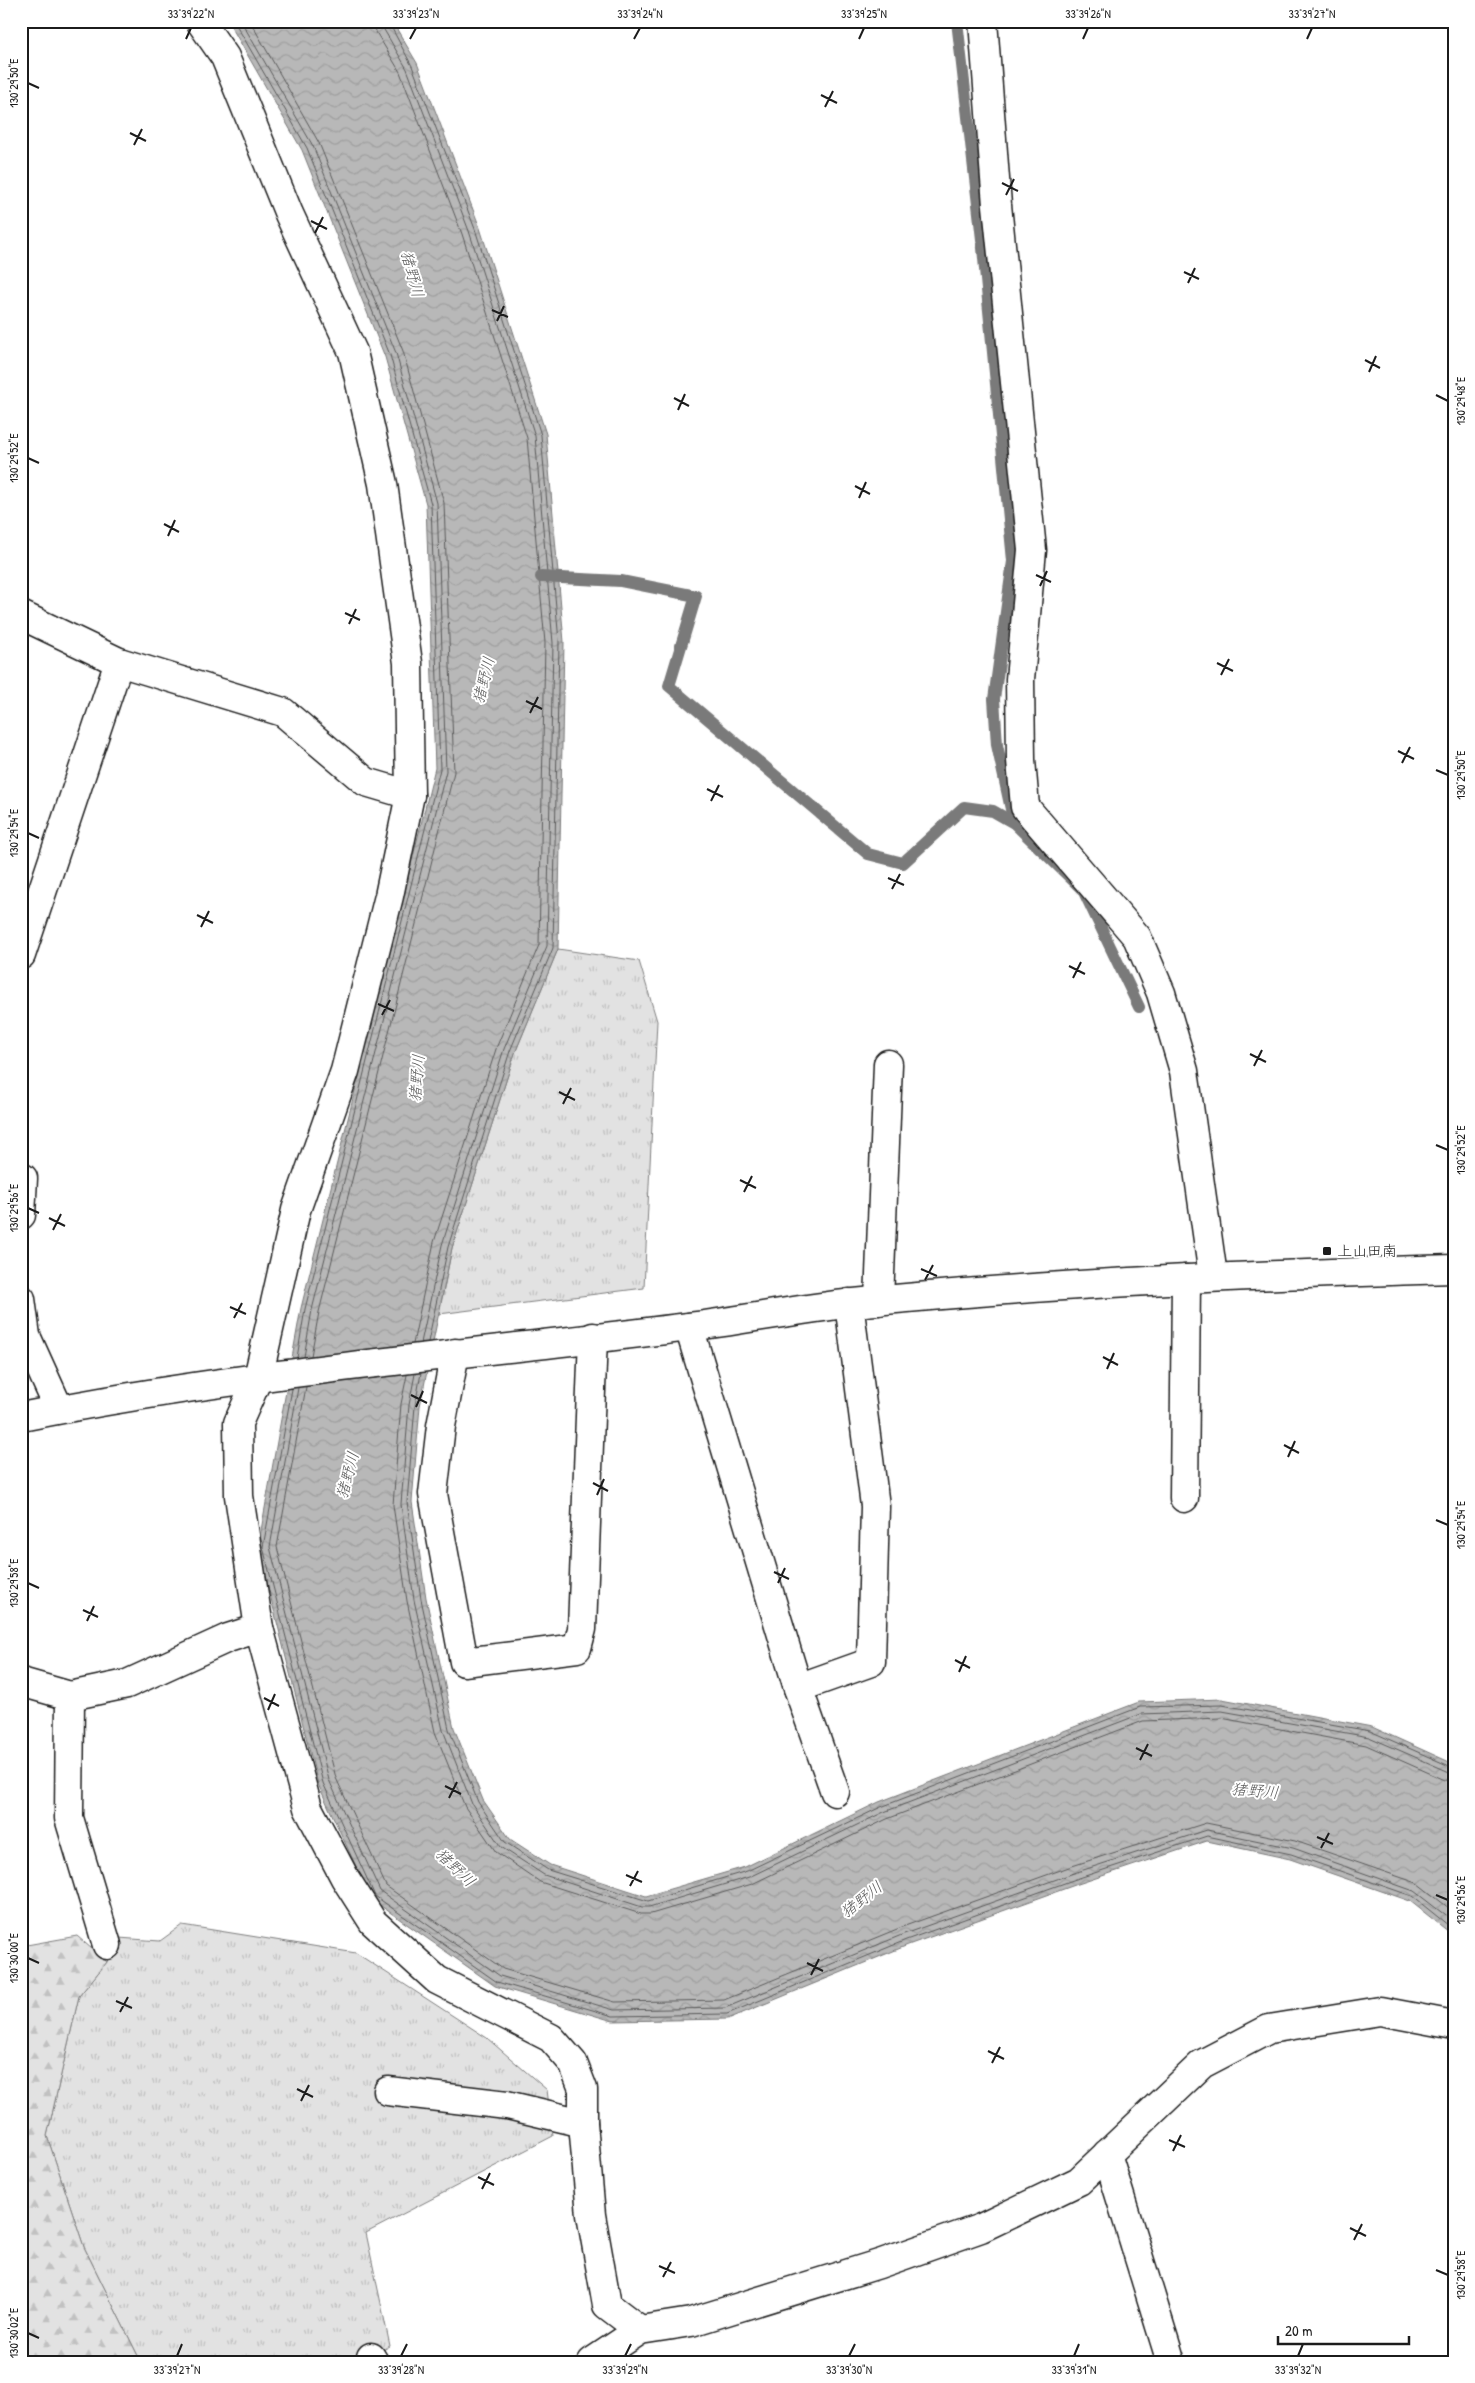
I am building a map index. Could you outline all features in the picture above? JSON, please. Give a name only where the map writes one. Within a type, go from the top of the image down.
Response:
[{"type":"street","points":[[200,21],[225,57],[289,214],[353,352],[383,484],[408,663],[410,795],[389,896],[345,1070],[296,1210],[258,1378],[238,1422],[239,1496],[259,1628],[308,1808],[345,1878],[373,1922],[437,1980],[551,2038],[573,2063],[583,2089],[583,2123],[591,2215],[607,2305],[640,2330]]},
{"type":"street","points":[[982,21],[996,205],[1032,550],[1020,679],[1021,760],[1025,807],[1137,937],[1161,993],[1184,1070],[1199,1278],[1184,1498]]},
{"type":"street","points":[[21,615],[119,662],[284,712],[366,782],[410,795]]},
{"type":"street","points":[[21,955],[119,662]]},
{"type":"street","points":[[879,1301],[888,1064]]},
{"type":"street","points":[[21,1215],[23,1178]]},
{"type":"street","points":[[21,1417],[59,1409],[258,1378],[689,1327],[849,1303],[1199,1278],[1454,1269]]},
{"type":"street","points":[[21,1299],[30,1363],[59,1409]]},
{"type":"street","points":[[798,1688],[871,1662],[875,1506],[849,1303]]},
{"type":"street","points":[[689,1327],[798,1688],[835,1792]]},
{"type":"street","points":[[450,1354],[434,1494],[464,1662],[577,1648],[582,1628],[593,1337]]},
{"type":"street","points":[[21,1682],[70,1696],[127,1684],[228,1638],[259,1628]]},
{"type":"street","points":[[70,1696],[69,1818],[107,1945]]},
{"type":"street","points":[[601,2359],[640,2330],[691,2322],[879,2264],[981,2228],[1079,2181],[1202,2064],[1269,2029],[1380,2011],[1454,2025]]},
{"type":"street","points":[[388,2091],[507,2105],[583,2123]]},
{"type":"street","points":[[1107,2154],[1171,2362]]},
{"type":"green space","points":[[558,949],[639,961],[657,1021],[644,1288],[439,1314],[452,1248],[515,1053]]},
{"type":"green space","points":[[182,1925],[356,1953],[487,2038],[547,2090],[553,2136],[366,2233],[390,2346],[362,2362],[141,2362],[84,2247],[47,2136],[79,1996],[107,1962],[119,1938],[160,1941]]},
{"type":"green space","points":[[77,1936],[107,1962],[79,1996],[47,2136],[84,2247],[141,2362],[21,2362],[21,1946]]},
{"type":"water","name":"猪野川","points":[[228,21],[392,21],[417,63],[480,228],[546,434],[564,642],[558,949],[515,1053],[452,1248],[420,1406],[412,1502],[426,1598],[454,1728],[483,1800],[510,1839],[550,1865],[646,1896],[745,1867],[879,1802],[1139,1702],[1222,1699],[1372,1727],[1454,1764],[1454,1936],[1410,1901],[1290,1859],[1207,1841],[1075,1885],[908,1945],[728,2019],[613,2021],[495,1986],[371,1899],[318,1784],[258,1547],[301,1308],[435,768],[426,504],[385,357],[302,150]]},
{"type":"waterway","points":[[957,21],[983,248],[1013,561],[994,699],[997,745],[1014,823]]},
{"type":"waterway","points":[[541,577],[621,581],[696,596],[669,686],[868,854],[903,863],[964,807],[993,811],[1014,823],[1083,890],[1139,1007]]},
{"type":"place","name":"上山田南","points":[[1327,1251]]}]
